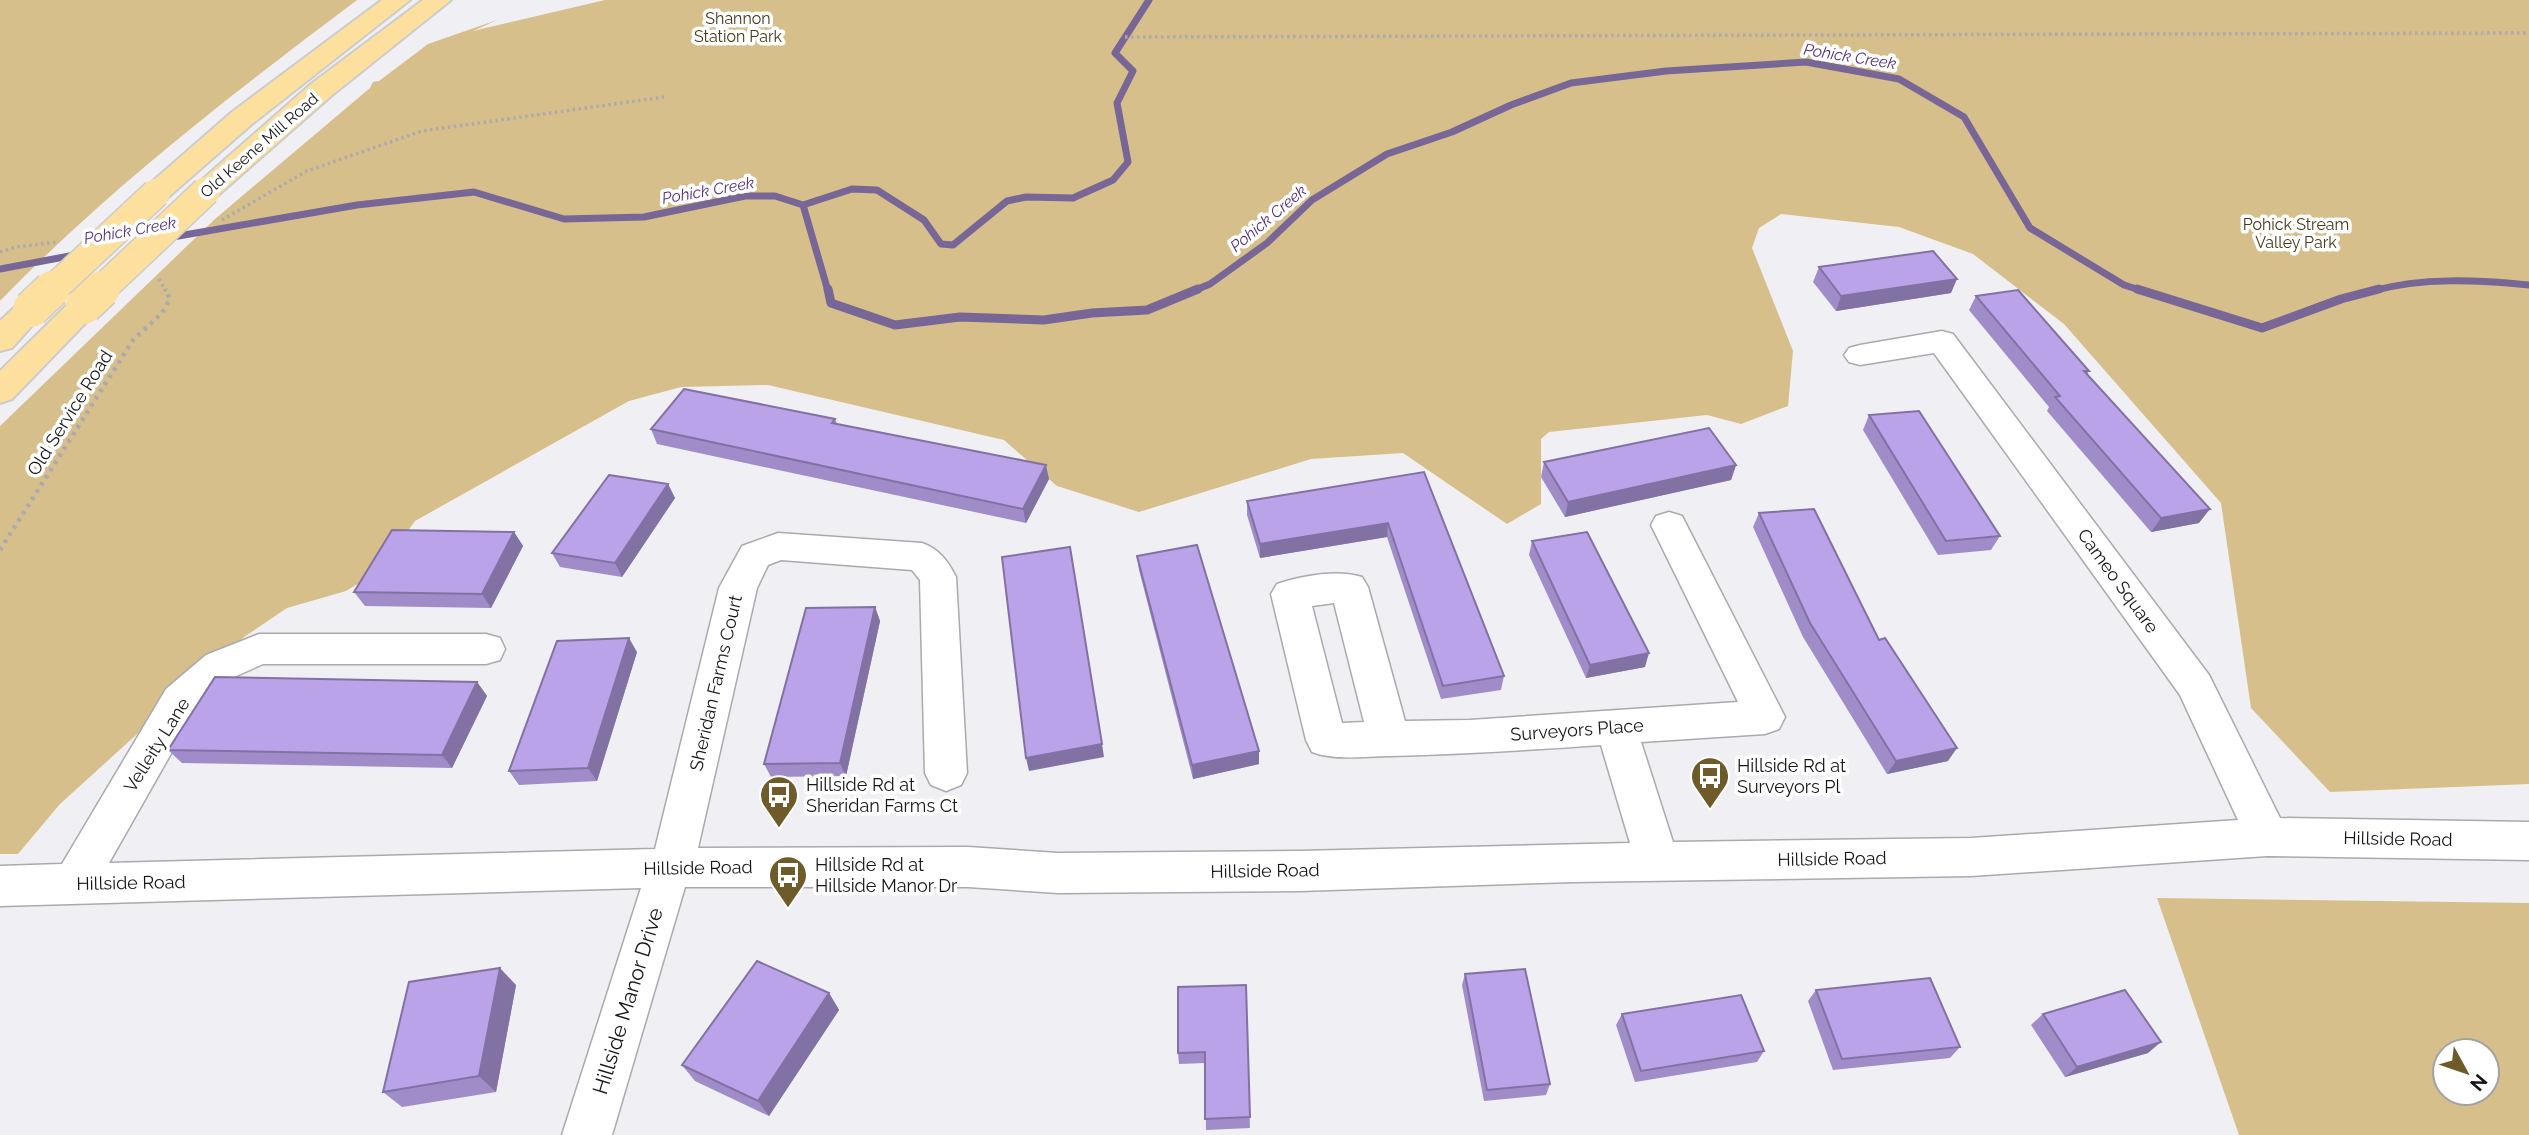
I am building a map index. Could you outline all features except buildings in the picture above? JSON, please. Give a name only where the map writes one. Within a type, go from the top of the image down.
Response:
[{"type":"main road","name":"Old Keene Mill Road","points":[[0,340],[156,194],[252,110],[398,0]]},
{"type":"main road","name":"Old Keene Mill Road","points":[[0,391],[84,306],[206,191],[321,90],[439,0]]},
{"type":"street","name":"Cameo Square","points":[[1860,355],[1942,341],[2195,686],[2267,837]]},
{"type":"street","name":"Surveyors Place","points":[[1389,739],[1349,587],[1290,594],[1326,740],[1389,739],[1616,728],[1765,718],[1669,525]]},
{"type":"street","name":"Sheridan Farms Court","points":[[672,868],[738,588],[755,556],[778,545],[922,557],[938,578],[946,773]]},
{"type":"street","name":"Velleity Lane","points":[[74,884],[180,701],[220,666],[259,649],[485,649]]},
{"type":"street","points":[[1616,728],[1658,862]]},
{"type":"street","name":"Hillside Road","points":[[0,886],[672,868],[968,867],[1058,873],[1300,871],[1971,857],[2267,837],[2529,841]]},
{"type":"street","name":"Hillside Manor Drive","points":[[587,1135],[663,887],[672,868]]},
{"type":"path","points":[[1125,37],[2529,33]]},
{"type":"path","points":[[211,222],[224,220],[307,171],[422,131],[664,97]]},
{"type":"path","points":[[0,252],[16,247],[62,242]]},
{"type":"path","name":"Old Service Road","points":[[0,550],[133,340],[162,313],[170,299]]},
{"type":"green space","points":[[0,0],[357,0],[127,181],[0,301]]},
{"type":"green space","name":"Pohick Stream Valley Park","points":[[605,0],[2529,0],[2529,784],[2330,792],[2251,708],[2221,503],[2064,324],[1973,254],[1899,227],[1781,214],[1759,228],[1752,248],[1793,351],[1788,406],[1741,424],[1707,415],[1549,432],[1541,439],[1541,504],[1507,524],[1403,453],[1311,459],[1139,512],[1057,486],[1004,440],[768,385],[681,387],[629,401],[415,521],[379,571],[346,591],[287,608],[244,637],[60,804],[18,854],[0,854],[0,426],[215,219],[370,88],[373,82],[379,81],[428,44],[497,20],[473,31]]},
{"type":"green space","points":[[2157,898],[2529,903],[2529,1135],[2239,1135]]},
{"type":"waterway","points":[[803,205],[852,189],[877,190],[924,220],[941,244],[953,245],[1007,201],[1026,197],[1073,198],[1113,180],[1128,162],[1117,103],[1133,71],[1115,53],[1149,0]]},
{"type":"waterway","name":"Pohick Creek","points":[[1193,291],[1210,284],[1267,243],[1312,200],[1387,154],[1452,132],[1511,105],[1571,83],[1666,71],[1806,62],[1899,79],[1964,117],[2030,228],[2124,285],[2143,291]]},
{"type":"waterway","name":"Pohick Creek","points":[[167,238],[357,205],[474,192],[564,219],[644,217],[745,196],[775,196],[803,205]]},
{"type":"waterway","name":"Pohick Creek","points":[[803,205],[828,291]]},
{"type":"waterway","name":"Pohick Creek","points":[[0,269],[80,254]]},
{"type":"waterway","name":"Pohick Creek","points":[[2372,291],[2411,283],[2450,281],[2529,285]]},
{"type":"waterway","name":"Pohick Creek","points":[[828,289],[831,303],[895,325],[960,317],[1044,320],[1092,313],[1147,310],[1198,289]]},
{"type":"waterway","name":"Pohick Creek","points":[[2137,289],[2262,328],[2341,299],[2379,289]]},
{"type":"place","name":"Hillside Rd at Surveyors Pl","points":[[1710,810]]},
{"type":"place","name":"Hillside Rd at Sheridan Farms Ct","points":[[779,829]]},
{"type":"place","name":"Hillside Rd at Hillside Manor Dr","points":[[788,909]]},
{"type":"park label","name":"Shannon Station Park","points":[[738,27]]}]
